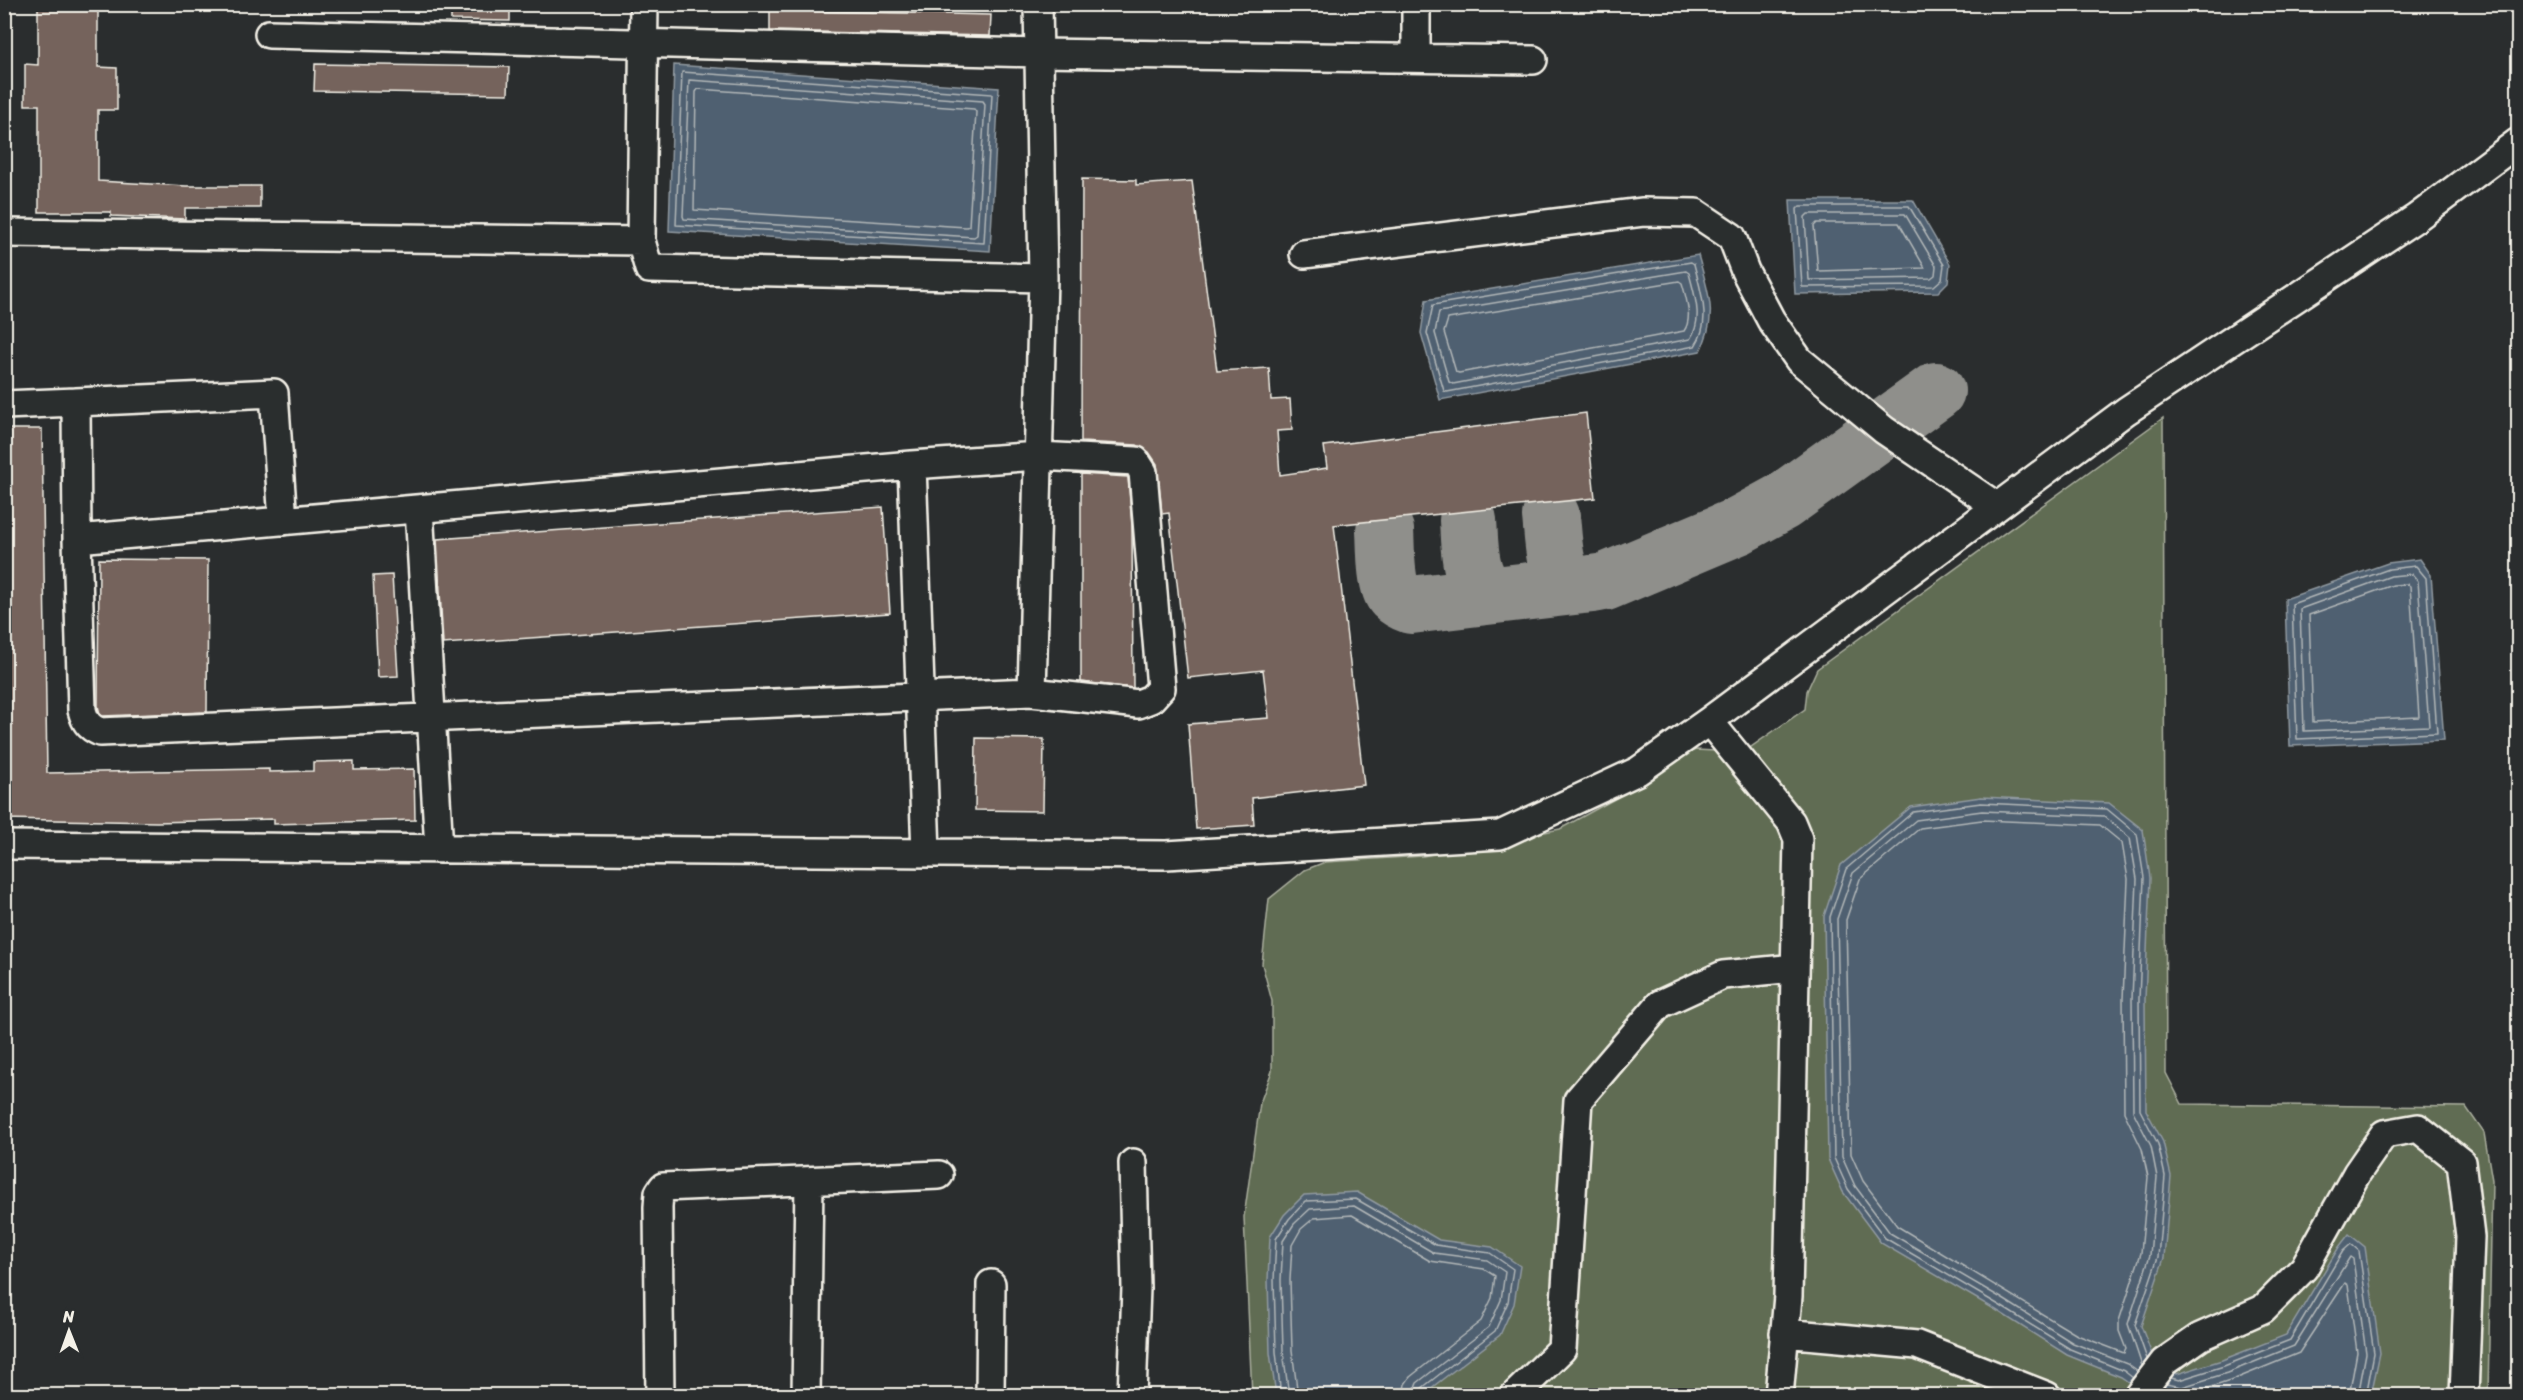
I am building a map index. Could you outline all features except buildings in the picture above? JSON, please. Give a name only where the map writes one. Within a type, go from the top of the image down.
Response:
[{"type":"street","points":[[644,4],[641,241],[649,269],[1043,278]]},
{"type":"street","points":[[1032,692],[1043,278],[1038,4]]},
{"type":"street","points":[[1416,4],[1416,58]]},
{"type":"street","points":[[269,34],[1038,53],[1533,60]]},
{"type":"street","points":[[4,845],[1166,855],[1500,835],[1638,771],[1709,721],[2126,411],[2416,218],[2518,142]]},
{"type":"street","points":[[1304,254],[1643,212],[1696,213],[1732,237],[1771,320],[1799,360],[1884,430],[1996,506]]},
{"type":"street","points":[[4,233],[641,241]]},
{"type":"street","points":[[4,405],[274,393],[283,521]]},
{"type":"street","points":[[76,402],[76,539],[82,710],[91,728],[100,732],[920,695],[1032,692],[1138,704],[1151,699],[1161,688],[1140,465],[1136,461],[1038,456],[912,465],[76,539]]},
{"type":"street","points":[[912,465],[926,853]]},
{"type":"street","points":[[419,509],[439,849]]},
{"type":"street","points":[[1709,721],[1795,830],[1798,839],[1788,1296],[1779,1395]]},
{"type":"street","points":[[1514,1395],[1562,1349],[1578,1100],[1660,1004],[1724,975],[1795,968]]},
{"type":"street","points":[[2138,1395],[2164,1362],[2200,1337],[2263,1309],[2304,1268],[2356,1173],[2384,1134],[2418,1128],[2461,1162],[2470,1237],[2464,1395]]},
{"type":"street","points":[[1132,1395],[1136,1288],[1133,1163]]},
{"type":"street","points":[[660,1395],[659,1193],[663,1187],[939,1175]]},
{"type":"street","points":[[806,1395],[809,1181]]},
{"type":"street","points":[[990,1395],[991,1284]]},
{"type":"street","points":[[1784,1333],[1917,1346],[2047,1395]]},
{"type":"green space","points":[[2163,418],[2166,1073],[2182,1104],[2466,1107],[2484,1133],[2492,1180],[2488,1395],[1252,1396],[1244,1217],[1260,1103],[1272,1071],[1272,1001],[1262,964],[1269,899],[1305,870],[1325,862],[1423,856],[1560,829],[1629,791],[1677,756],[1696,750],[1715,751],[1731,761],[1805,709],[1807,691],[1817,669]]},
{"type":"water","points":[[674,65],[999,88],[990,251],[669,231]]},
{"type":"water","points":[[1790,200],[1913,200],[1950,264],[1948,282],[1938,292],[1795,294]]},
{"type":"water","points":[[1698,255],[1710,303],[1709,326],[1700,351],[1440,400],[1421,333],[1426,300]]},
{"type":"water","points":[[2420,559],[2431,575],[2444,740],[2290,746],[2285,599],[2388,563]]},
{"type":"water","points":[[1981,797],[2109,803],[2143,830],[2150,878],[2145,1000],[2146,1110],[2163,1142],[2171,1176],[2164,1258],[2141,1326],[2156,1365],[2177,1374],[2222,1360],[2286,1335],[2349,1234],[2365,1247],[2380,1353],[2371,1395],[2147,1395],[2121,1377],[2067,1355],[1996,1310],[1881,1243],[1843,1192],[1828,1159],[1824,916],[1841,865],[1911,807]]},
{"type":"water","points":[[1357,1192],[1439,1240],[1492,1247],[1520,1266],[1514,1304],[1500,1335],[1422,1395],[1276,1395],[1270,1353],[1268,1280],[1270,1237],[1284,1215],[1304,1195]]},
{"type":"taxiway","points":[[1551,516],[1555,552],[1563,577],[1568,582],[1577,585],[1605,582],[1738,526],[1782,502],[1936,391]]},
{"type":"taxiway","points":[[1468,520],[1472,563],[1479,582],[1486,590],[1495,595],[1583,585]]},
{"type":"taxiway","points":[[1385,530],[1389,582],[1394,595],[1402,601],[1411,605],[1495,595]]}]
